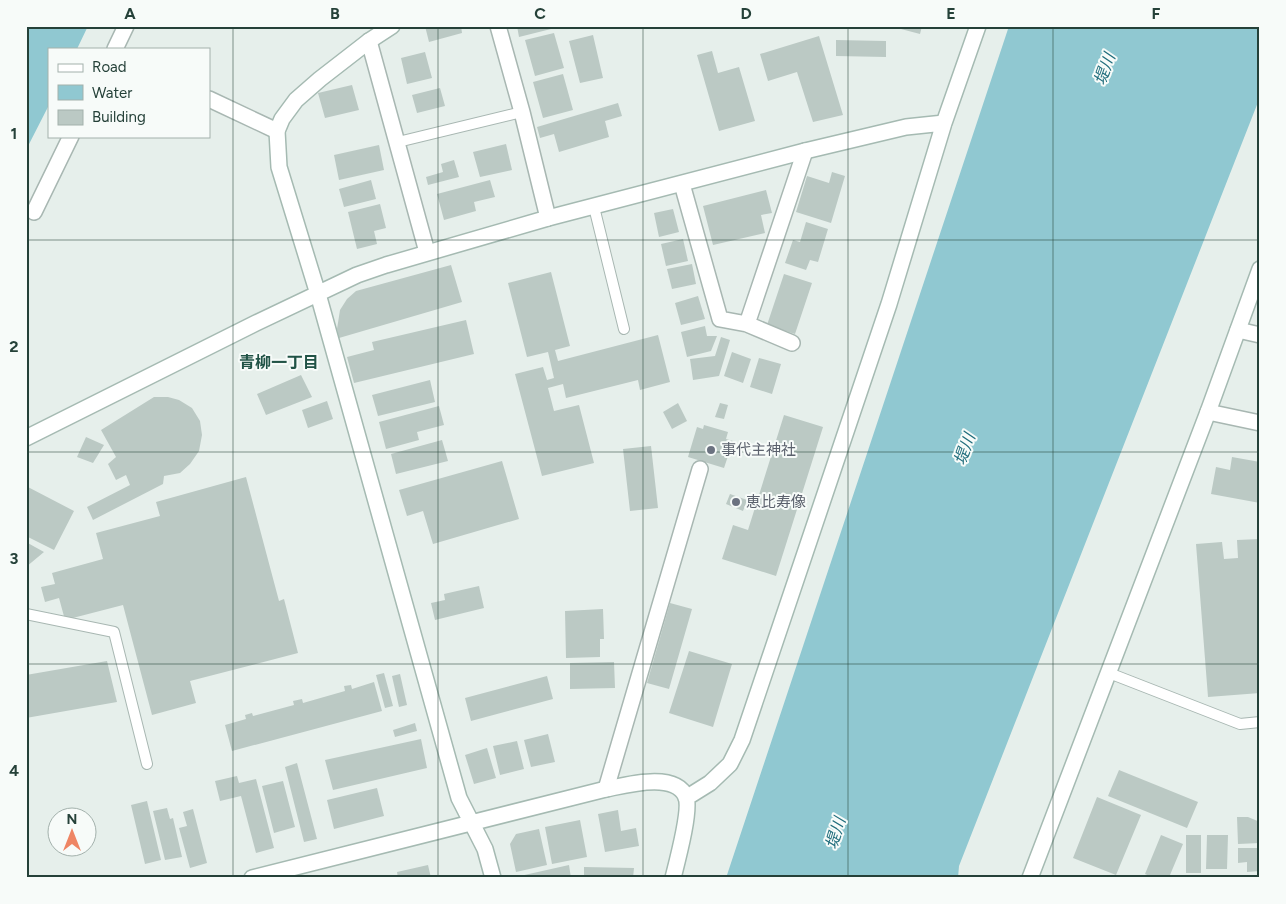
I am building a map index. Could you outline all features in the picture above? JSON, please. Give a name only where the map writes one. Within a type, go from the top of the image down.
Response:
[{"type":"street","points":[[115,48],[126,26]]},
{"type":"street","points":[[392,26],[369,41],[296,100],[282,119],[278,131],[278,167],[318,294],[459,798],[485,849],[493,878]]},
{"type":"street","points":[[498,26],[522,112],[548,218]]},
{"type":"street","points":[[686,798],[710,783],[730,764],[742,740],[889,304],[944,123],[978,26]]},
{"type":"street","points":[[369,41],[427,252]]},
{"type":"street","points":[[210,99],[278,131]]},
{"type":"street","points":[[26,438],[256,323],[357,275],[427,252],[548,218],[805,151],[906,127],[944,123]]},
{"type":"street","points":[[34,212],[71,138]]},
{"type":"street","points":[[746,324],[805,151]]},
{"type":"street","points":[[682,184],[720,319],[746,324],[792,343]]},
{"type":"street","points":[[1030,878],[1208,412],[1260,269]]},
{"type":"street","points":[[1238,330],[1260,335]]},
{"type":"street","points":[[1208,412],[1260,423]]},
{"type":"street","points":[[606,789],[700,469]]},
{"type":"street","points":[[252,878],[606,789],[638,782],[655,782],[671,784],[681,791],[686,798],[687,813],[674,878]]},
{"type":"lane","points":[[398,142],[522,112]]},
{"type":"lane","points":[[594,207],[624,329]]},
{"type":"lane","points":[[26,614],[114,632],[147,764]]},
{"type":"lane","points":[[1109,673],[1240,724],[1260,722]]},
{"type":"water","points":[[26,26],[88,26],[77,48],[48,48],[48,107],[26,150]]},
{"type":"water","name":"堤川","points":[[1009,26],[1260,26],[1260,97],[959,866],[958,878],[726,878]]},
{"type":"building","points":[[425,26],[461,26],[462,33],[429,42]]},
{"type":"building","points":[[517,26],[550,26],[551,29],[519,37]]},
{"type":"building","points":[[866,26],[888,26],[888,29],[866,28]]},
{"type":"building","points":[[902,26],[922,26],[920,34],[901,29]]},
{"type":"building","points":[[554,33],[564,68],[535,76],[525,40]]},
{"type":"building","points":[[593,35],[603,78],[580,83],[569,41]]},
{"type":"building","points":[[819,36],[843,115],[813,122],[797,72],[768,81],[760,54]]},
{"type":"building","points":[[836,40],[886,41],[886,57],[836,56]]},
{"type":"building","points":[[712,51],[718,73],[739,67],[755,121],[719,131],[697,55]]},
{"type":"building","points":[[425,52],[432,78],[407,84],[401,58]]},
{"type":"building","points":[[563,74],[573,110],[543,118],[533,82]]},
{"type":"building","points":[[352,85],[359,110],[325,118],[318,93]]},
{"type":"building","points":[[440,88],[445,106],[417,113],[412,95]]},
{"type":"building","points":[[618,103],[622,116],[605,121],[609,137],[559,152],[554,134],[540,138],[537,127]]},
{"type":"building","points":[[506,144],[512,170],[480,177],[473,152]]},
{"type":"building","points":[[379,145],[384,170],[339,180],[334,155]]},
{"type":"building","points":[[454,160],[459,177],[428,185],[426,177],[443,172],[441,164]]},
{"type":"building","points":[[832,172],[845,176],[831,223],[796,212],[807,176],[829,183]]},
{"type":"building","points":[[371,180],[376,199],[344,207],[339,189]]},
{"type":"building","points":[[490,180],[495,197],[474,202],[476,211],[444,220],[437,194]]},
{"type":"building","points":[[766,190],[772,213],[761,215],[765,233],[713,245],[703,206]]},
{"type":"building","points":[[380,204],[386,228],[374,231],[377,244],[357,249],[348,212]]},
{"type":"building","points":[[673,209],[679,232],[659,237],[654,213]]},
{"type":"building","points":[[806,222],[828,229],[818,262],[810,260],[806,270],[785,263],[793,240],[800,242]]},
{"type":"building","points":[[683,239],[688,261],[666,266],[661,244]]},
{"type":"building","points":[[692,264],[696,284],[672,289],[667,269]]},
{"type":"building","points":[[451,265],[462,302],[339,338],[337,329],[340,310],[347,299],[356,291]]},
{"type":"building","points":[[551,272],[570,346],[555,350],[558,361],[658,335],[670,382],[640,390],[638,380],[566,398],[563,384],[548,388],[554,411],[579,405],[594,463],[542,476],[515,374],[543,367],[547,380],[554,378],[548,352],[527,357],[508,283]]},
{"type":"building","points":[[784,274],[812,283],[795,334],[767,325]]},
{"type":"building","points":[[698,296],[705,319],[681,325],[675,303]]},
{"type":"building","points":[[466,320],[474,354],[354,383],[347,357],[374,350],[372,342]]},
{"type":"building","points":[[705,326],[707,336],[717,336],[711,351],[687,357],[681,332]]},
{"type":"building","points":[[721,337],[730,340],[719,376],[693,380],[690,359],[715,356]]},
{"type":"building","points":[[732,352],[751,359],[743,383],[724,376]]},
{"type":"building","points":[[759,358],[781,364],[772,394],[750,387]]},
{"type":"building","points":[[301,375],[312,397],[266,415],[257,394]]},
{"type":"building","points":[[430,380],[435,402],[378,416],[372,395]]},
{"type":"building","points":[[154,397],[168,397],[179,400],[192,408],[200,421],[202,435],[199,451],[190,464],[180,473],[164,476],[163,484],[93,520],[87,507],[130,485],[126,475],[116,480],[108,464],[116,457],[101,430]]},
{"type":"building","points":[[327,401],[333,419],[308,428],[302,410]]},
{"type":"building","points":[[678,403],[687,421],[672,429],[663,412]]},
{"type":"building","points":[[720,403],[728,405],[724,419],[715,417]]},
{"type":"building","points":[[439,406],[444,425],[417,432],[419,440],[386,449],[379,422]]},
{"type":"building","points":[[784,415],[823,427],[776,576],[722,559],[733,525],[748,530]]},
{"type":"building","points":[[704,425],[728,432],[726,439],[733,441],[724,468],[688,457],[697,427],[703,429]]},
{"type":"building","points":[[86,437],[104,445],[93,463],[77,457]]},
{"type":"building","points":[[442,440],[448,461],[396,474],[391,454]]},
{"type":"building","points":[[651,446],[658,508],[630,511],[623,449]]},
{"type":"building","points":[[1232,457],[1260,462],[1260,503],[1211,494],[1216,467],[1230,470]]},
{"type":"building","points":[[502,461],[519,519],[433,544],[423,511],[407,516],[399,490]]},
{"type":"building","points":[[246,477],[279,601],[284,599],[298,653],[190,681],[196,703],[152,715],[123,605],[65,620],[59,598],[45,602],[41,587],[55,584],[52,573],[103,559],[96,533],[160,516],[156,502]]},
{"type":"building","points":[[26,486],[74,511],[54,550],[26,536]]},
{"type":"building","name":"恵比寿像","points":[[730,494],[747,500],[743,511],[726,504]]},
{"type":"building","points":[[1260,539],[1260,693],[1208,697],[1196,544],[1222,542],[1224,559],[1238,558],[1237,540]]},
{"type":"building","points":[[26,542],[44,552],[26,567]]},
{"type":"building","points":[[479,586],[484,608],[435,620],[431,603],[445,600],[444,594]]},
{"type":"building","points":[[670,603],[692,609],[669,689],[647,683]]},
{"type":"building","points":[[603,609],[604,639],[600,639],[600,657],[566,658],[565,611]]},
{"type":"building","points":[[689,651],[732,664],[713,727],[669,713]]},
{"type":"building","points":[[107,661],[117,702],[26,718],[26,675]]},
{"type":"building","points":[[614,662],[615,688],[570,689],[570,663]]},
{"type":"building","points":[[384,673],[393,706],[385,708],[376,675]]},
{"type":"building","points":[[400,674],[407,705],[399,707],[392,676]]},
{"type":"building","points":[[547,676],[553,699],[471,721],[465,698]]},
{"type":"building","points":[[374,682],[382,711],[232,751],[225,725],[246,719],[245,715],[252,713],[253,716],[294,705],[293,701],[302,699],[303,703],[345,691],[344,686],[351,685],[352,689]]},
{"type":"building","points":[[415,723],[417,731],[395,737],[393,730]]},
{"type":"building","points":[[548,734],[555,762],[531,767],[524,740]]},
{"type":"building","points":[[421,739],[427,768],[333,790],[325,760]]},
{"type":"building","points":[[517,741],[524,769],[500,775],[493,746]]},
{"type":"building","points":[[487,748],[496,778],[474,784],[465,755]]},
{"type":"building","points":[[297,763],[317,839],[304,842],[285,767]]},
{"type":"building","points":[[1119,770],[1198,802],[1187,828],[1108,796]]},
{"type":"building","points":[[237,776],[239,783],[256,779],[274,848],[256,853],[241,796],[220,801],[215,781]]},
{"type":"building","points":[[283,781],[295,827],[274,833],[262,786]]},
{"type":"building","points":[[377,788],[384,816],[334,829],[327,800]]},
{"type":"building","points":[[1097,797],[1141,815],[1116,875],[1073,858]]},
{"type":"building","points":[[147,801],[161,860],[145,864],[131,805]]},
{"type":"building","points":[[167,808],[170,819],[173,818],[182,857],[165,860],[153,811]]},
{"type":"building","points":[[193,809],[207,863],[190,868],[179,828],[187,826],[183,812]]},
{"type":"building","points":[[618,810],[621,831],[636,828],[639,846],[605,852],[598,814]]},
{"type":"building","points":[[1237,817],[1248,817],[1260,822],[1260,843],[1238,844]]},
{"type":"building","points":[[580,820],[587,857],[552,864],[545,827]]},
{"type":"building","points":[[539,829],[547,865],[516,872],[510,844],[516,834]]},
{"type":"building","points":[[1161,835],[1183,844],[1170,875],[1154,878],[1145,874]]},
{"type":"building","points":[[1186,835],[1201,835],[1201,873],[1186,873]]},
{"type":"building","points":[[1207,835],[1228,835],[1227,869],[1206,869]]},
{"type":"building","points":[[1238,848],[1260,848],[1260,871],[1247,872],[1247,862],[1238,863]]},
{"type":"building","points":[[428,865],[431,878],[398,878],[397,872]]},
{"type":"building","points":[[569,865],[571,878],[520,878],[520,876]]},
{"type":"building","points":[[584,867],[634,868],[633,878],[584,878]]},
{"type":"place","name":"事代主神社","points":[[711,450]]},
{"type":"place","name":"恵比寿像","points":[[736,502]]},
{"type":"district","name":"青柳一丁目","points":[[279,362]]}]
